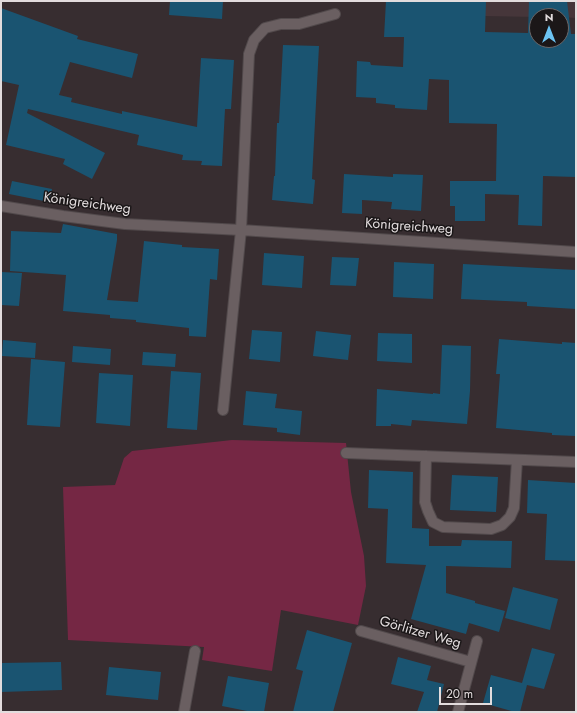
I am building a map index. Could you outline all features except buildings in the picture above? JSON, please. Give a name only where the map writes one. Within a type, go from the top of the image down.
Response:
[{"type":"street","points":[[223,410],[241,230],[249,54],[254,40],[265,28],[281,24],[299,24],[335,14]]},
{"type":"street","name":"Königreichweg","points":[[1,206],[125,224],[576,252]]},
{"type":"street","points":[[346,453],[576,462]]},
{"type":"street","points":[[426,456],[425,502],[433,522],[443,527],[491,529],[502,525],[510,517],[514,508],[517,460]]},
{"type":"street","name":"Görlitzer Weg","points":[[361,631],[471,662]]},
{"type":"street","name":"Görlitzer Weg","points":[[458,712],[477,641]]},
{"type":"street","points":[[184,712],[196,651]]},
{"type":"shaded area","points":[[431,1],[576,1],[576,18],[569,18],[569,8],[529,8],[529,17],[431,15]]},
{"type":"shaded area","points":[[232,440],[346,443],[351,492],[364,556],[366,586],[358,625],[281,610],[272,671],[202,660],[204,647],[68,640],[63,487],[115,485],[124,458],[132,451]]}]
